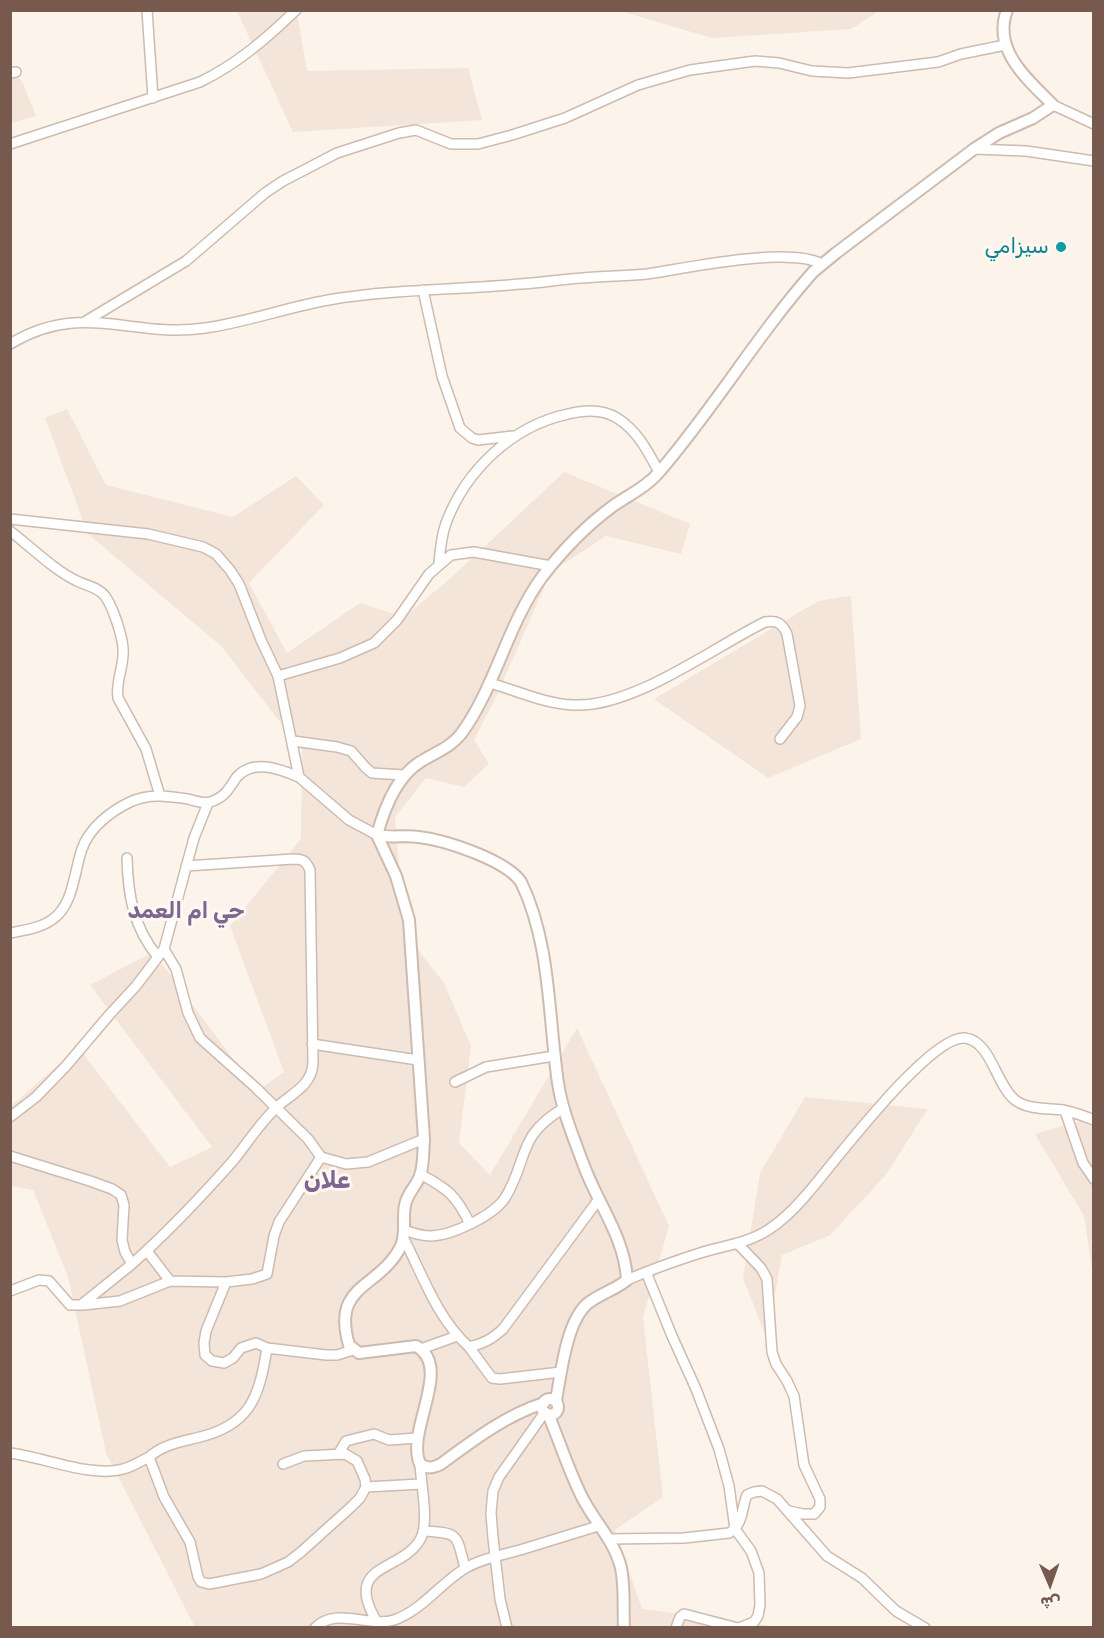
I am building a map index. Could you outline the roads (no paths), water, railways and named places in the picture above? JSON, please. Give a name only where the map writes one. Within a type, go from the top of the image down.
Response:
[{"type":"street","points":[[147,10],[153,98]]},
{"type":"street","points":[[10,144],[200,82],[249,53],[296,10]]},
{"type":"street","points":[[1007,10],[1002,31],[1005,45],[1021,71],[1053,105],[1094,124]]},
{"type":"street","points":[[86,321],[186,261],[265,192],[283,181],[337,153],[399,133],[416,130],[451,144],[478,144],[565,118],[638,85],[690,70],[754,61],[779,63],[821,72],[856,72],[938,62],[961,54],[1005,45]]},
{"type":"street","points":[[561,1372],[492,1378],[469,1347],[457,1336],[438,1306],[405,1235],[405,1204],[420,1174],[424,1139],[409,920],[396,876],[377,835],[396,786],[404,775],[421,761],[456,740],[490,682],[525,605],[551,566],[573,541],[606,512],[659,472],[790,300],[822,264],[974,149],[999,133],[1033,118],[1053,105]]},
{"type":"street","points":[[974,149],[1026,151],[1094,161]]},
{"type":"street","points":[[10,344],[44,328],[86,321],[162,330],[196,330],[353,296],[646,274],[718,263],[772,258],[804,258],[822,264]]},
{"type":"street","points":[[423,290],[442,376],[460,428],[478,440],[513,436]]},
{"type":"street","points":[[439,564],[441,540],[466,484],[490,455],[513,436],[552,417],[592,411],[611,415],[637,436],[659,472]]},
{"type":"street","points":[[10,519],[148,534],[210,550],[227,566],[238,584],[278,676],[299,777]]},
{"type":"street","points":[[10,531],[68,576],[97,589],[107,600],[124,649],[124,663],[117,691],[118,698],[146,749],[160,796]]},
{"type":"street","points":[[278,676],[340,658],[374,644],[388,631],[439,564],[457,553],[474,552],[551,566]]},
{"type":"street","points":[[490,682],[550,702],[579,705],[600,703],[617,699],[655,682],[765,622],[776,621],[783,626],[787,634],[800,706],[796,717],[780,740]]},
{"type":"street","points":[[293,741],[346,749],[372,773],[404,775]]},
{"type":"street","points":[[10,933],[45,924],[63,910],[72,887],[82,847],[101,822],[129,802],[142,797],[160,796],[208,803],[223,796],[238,777],[252,768],[272,767],[299,777],[349,820],[377,835],[417,836],[449,844],[489,859],[516,875],[526,893],[541,938],[555,1056],[564,1108],[584,1167],[617,1236],[627,1280]]},
{"type":"street","points":[[10,1117],[54,1080],[136,986],[161,953],[198,825],[208,803]]},
{"type":"street","points":[[127,858],[132,909],[140,930],[176,969],[188,1012],[200,1038],[308,1139],[321,1157],[346,1164],[368,1162],[424,1139]]},
{"type":"street","points":[[81,1305],[147,1251],[196,1202],[276,1108],[305,1084],[311,1076],[313,1064],[311,907],[308,864],[301,859],[293,859],[186,866]]},
{"type":"street","points":[[507,1628],[500,1599],[491,1524],[494,1484],[550,1408],[568,1344],[582,1310],[595,1298],[646,1272],[737,1243],[768,1230],[787,1215],[809,1192],[882,1103],[930,1055],[951,1041],[962,1038],[975,1042],[986,1054],[1015,1100],[1031,1107],[1065,1111],[1094,1120]]},
{"type":"street","points":[[312,1044],[418,1060]]},
{"type":"street","points":[[455,1082],[486,1067],[555,1056]]},
{"type":"street","points":[[405,1235],[435,1236],[470,1224],[501,1204],[510,1189],[523,1151],[535,1130],[542,1122],[564,1108]]},
{"type":"street","points":[[1065,1111],[1083,1163],[1094,1179]]},
{"type":"street","points":[[10,1156],[90,1181],[121,1195],[124,1205],[122,1240],[125,1252],[132,1264]]},
{"type":"street","points":[[10,1291],[39,1280],[49,1281],[70,1305],[81,1305],[120,1301],[170,1281],[226,1282],[265,1276],[269,1272],[274,1236],[279,1222],[321,1157]]},
{"type":"street","points":[[420,1174],[441,1185],[454,1196],[470,1224]]},
{"type":"street","points":[[469,1347],[484,1343],[502,1329],[599,1198]]},
{"type":"street","points":[[405,1235],[392,1261],[353,1296],[346,1306],[344,1317],[349,1345],[359,1353],[409,1346],[421,1349],[457,1336]]},
{"type":"street","points":[[737,1243],[761,1268],[767,1279],[772,1352],[776,1364],[791,1388],[804,1465],[820,1499],[820,1507],[814,1514],[789,1511]]},
{"type":"street","points":[[147,1251],[170,1281]]},
{"type":"street","points":[[646,1272],[719,1449],[729,1486],[735,1529],[751,1551],[760,1580],[760,1605],[757,1620],[739,1628],[684,1614],[680,1617],[676,1628]]},
{"type":"street","points":[[226,1282],[206,1331],[203,1351],[204,1355],[212,1361],[224,1363],[249,1344],[326,1355],[337,1355],[353,1350]]},
{"type":"street","points":[[10,1453],[68,1466],[111,1471],[128,1468],[171,1444],[218,1432],[248,1411],[259,1386],[267,1348]]},
{"type":"street","points":[[377,1622],[365,1596],[370,1581],[379,1570],[415,1546],[424,1531],[417,1438],[430,1381],[429,1361],[421,1349]]},
{"type":"street","points":[[550,1408],[578,1490],[608,1539],[621,1567],[624,1628]]},
{"type":"street","points":[[420,1464],[427,1468],[441,1464],[516,1414],[550,1408]]},
{"type":"street","points":[[339,1453],[346,1442],[374,1434],[389,1440],[417,1438]]},
{"type":"street","points":[[149,1457],[164,1497],[190,1542],[198,1577],[201,1582],[209,1584],[261,1574],[288,1562],[351,1507],[366,1487],[357,1461],[345,1454],[304,1456],[283,1464]]},
{"type":"street","points":[[366,1487],[421,1484]]},
{"type":"street","points":[[608,1539],[684,1538],[729,1533],[735,1529],[742,1518],[746,1497],[754,1491],[762,1491],[772,1496],[789,1511],[827,1556],[862,1578],[896,1611],[925,1628]]},
{"type":"street","points":[[315,1628],[320,1623],[334,1618],[377,1622],[398,1618],[411,1611],[465,1568],[496,1556],[598,1526]]},
{"type":"street","points":[[424,1531],[448,1532],[453,1535],[465,1568]]},
{"type":"place","name":"سيزامي","points":[[1061,247]]},
{"type":"district","name":"حي ام العمد","points":[[186,912]]},
{"type":"district","name":"علان","points":[[327,1181]]}]
